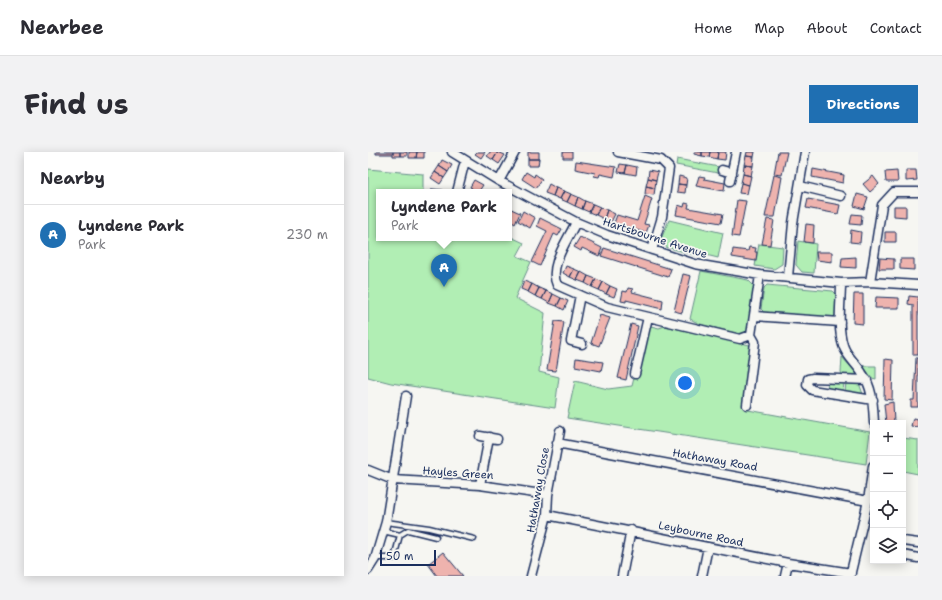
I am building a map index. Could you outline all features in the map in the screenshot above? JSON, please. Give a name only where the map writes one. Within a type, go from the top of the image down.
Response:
[{"type":"street","name":"Hartsbourne Avenue","points":[[452,152],[499,181],[576,222],[607,235],[695,264],[760,275],[841,283],[870,282],[918,285]]},
{"type":"street","points":[[499,181],[515,152]]},
{"type":"street","points":[[618,152],[661,160],[669,168],[662,217],[652,250]]},
{"type":"street","points":[[722,170],[731,177],[736,152]]},
{"type":"street","points":[[788,277],[794,223],[806,152]]},
{"type":"street","points":[[458,189],[465,161]]},
{"type":"street","points":[[800,186],[842,196]]},
{"type":"street","points":[[870,282],[882,205],[894,192],[918,192]]},
{"type":"street","points":[[576,222],[555,267],[554,279],[557,285],[607,307],[648,318],[740,339],[751,335]]},
{"type":"street","points":[[748,405],[755,342],[751,335],[760,275]]},
{"type":"street","points":[[841,283],[840,322],[842,341],[846,352],[867,380],[873,400],[874,420]]},
{"type":"street","points":[[580,295],[572,341],[582,344]]},
{"type":"street","points":[[755,316],[840,322]]},
{"type":"street","points":[[635,374],[648,318]]},
{"type":"street","points":[[867,380],[813,378],[808,380],[807,385],[812,390],[873,400]]},
{"type":"street","points":[[368,570],[375,558],[386,522],[406,396]]},
{"type":"street","name":"Hathaway Close","points":[[531,576],[547,515],[548,495],[560,431]]},
{"type":"street","points":[[480,484],[484,436],[498,439]]},
{"type":"street","name":"Hathaway Road","points":[[557,443],[868,500]]},
{"type":"street","name":"Hayles Green","points":[[368,470],[393,480],[480,484],[548,495]]},
{"type":"street","points":[[850,575],[870,486]]},
{"type":"street","name":"Leybourne Road","points":[[547,515],[631,530],[850,575]]},
{"type":"street","points":[[622,576],[631,530]]},
{"type":"street","points":[[906,541],[918,543]]},
{"type":"street","points":[[702,576],[708,547]]},
{"type":"street","points":[[906,556],[918,558]]},
{"type":"street","points":[[785,576],[788,563]]},
{"type":"lane","points":[[386,522],[429,528],[474,539]]},
{"type":"lane","points":[[375,558],[394,558],[400,535],[408,530],[436,537]]},
{"type":"lane","points":[[383,531],[400,535]]},
{"type":"green space","points":[[677,159],[719,167],[718,173],[676,165]]},
{"type":"green space","points":[[368,169],[423,174],[423,189],[376,189],[376,241],[512,241],[512,237],[524,243],[517,256],[531,262],[515,298],[545,313],[539,372],[559,377],[555,408],[391,383],[368,377]]},
{"type":"green space","points":[[669,220],[723,233],[718,258],[702,254],[695,255],[666,247],[661,239]]},
{"type":"green space","points":[[798,241],[816,244],[814,273],[802,272],[796,265]]},
{"type":"green space","points":[[759,244],[783,247],[782,264],[774,269],[755,266]]},
{"type":"green space","points":[[701,271],[748,280],[754,286],[749,328],[746,332],[741,334],[700,324],[690,319]]},
{"type":"green space","points":[[767,285],[833,291],[836,294],[835,317],[764,312],[761,309],[764,288]]},
{"type":"green space","points":[[647,325],[659,328],[665,326],[754,346],[745,406],[748,410],[870,432],[866,464],[567,418],[575,381],[608,389],[632,386]]},
{"type":"green space","points":[[842,357],[858,376],[843,376],[841,372]]},
{"type":"green space","points":[[863,366],[876,366],[876,379],[872,378]]},
{"type":"green space","points":[[828,383],[844,383],[843,391],[827,388]]},
{"type":"green space","points":[[846,383],[859,383],[864,397],[845,391]]},
{"type":"green space","points":[[906,438],[918,440],[918,474],[906,472]]},
{"type":"building","points":[[376,152],[393,152],[393,154],[376,154]]},
{"type":"building","points":[[393,152],[400,152],[400,156],[393,156]]},
{"type":"building","points":[[400,152],[407,152],[407,156],[400,156]]},
{"type":"building","points":[[409,152],[417,152],[416,158],[409,158]]},
{"type":"building","points":[[417,152],[424,152],[424,158],[416,158]]},
{"type":"building","points":[[477,152],[485,152],[481,158],[475,154]]},
{"type":"building","points":[[490,152],[498,152],[493,160],[487,156]]},
{"type":"building","points":[[498,152],[505,155],[499,164],[493,160]]},
{"type":"building","points":[[528,152],[539,152],[539,159],[528,159]]},
{"type":"building","points":[[563,152],[572,152],[572,158],[563,158]]},
{"type":"building","points":[[694,152],[702,152],[702,156],[694,154]]},
{"type":"building","points":[[702,152],[710,152],[709,157],[702,156]]},
{"type":"building","points":[[710,152],[718,152],[717,159],[709,157]]},
{"type":"building","points":[[718,152],[726,152],[725,160],[717,159]]},
{"type":"building","points":[[747,152],[755,152],[754,157],[746,156]]},
{"type":"building","points":[[778,152],[787,152],[782,175],[774,174]]},
{"type":"building","points":[[746,156],[754,157],[753,166],[744,165]]},
{"type":"building","points":[[528,159],[539,159],[538,166],[528,166]]},
{"type":"building","points":[[442,160],[452,165],[448,172],[439,166]]},
{"type":"building","points":[[576,161],[616,167],[614,177],[600,174],[599,177],[594,176],[595,173],[575,169]]},
{"type":"building","points":[[620,164],[627,165],[625,173],[618,172]]},
{"type":"building","points":[[627,165],[637,167],[636,175],[625,173]]},
{"type":"building","points":[[744,165],[753,166],[751,176],[743,174]]},
{"type":"building","points":[[439,166],[448,172],[444,178],[435,172]]},
{"type":"building","points":[[813,169],[844,175],[843,183],[812,177]]},
{"type":"building","points":[[649,170],[658,172],[656,180],[648,178]]},
{"type":"building","points":[[906,170],[916,170],[917,180],[906,181]]},
{"type":"building","points":[[897,171],[898,182],[886,182],[885,172]]},
{"type":"building","points":[[435,172],[444,178],[440,184],[431,178]]},
{"type":"building","points":[[526,172],[534,177],[535,174],[542,179],[536,188],[522,179]]},
{"type":"building","points":[[743,174],[751,176],[749,185],[741,183]]},
{"type":"building","points":[[774,175],[782,177],[775,217],[765,217]]},
{"type":"building","points":[[679,176],[687,178],[686,185],[678,184]]},
{"type":"building","points":[[699,176],[705,177],[704,179],[725,183],[724,191],[696,186]]},
{"type":"building","points":[[873,176],[879,184],[870,192],[863,184]]},
{"type":"building","points":[[648,178],[656,180],[655,188],[646,186]]},
{"type":"building","points":[[474,180],[483,185],[480,189],[472,189],[470,187]]},
{"type":"building","points":[[741,183],[749,185],[747,194],[739,193]]},
{"type":"building","points":[[549,184],[556,188],[553,196],[545,193]]},
{"type":"building","points":[[678,184],[686,185],[685,193],[677,192]]},
{"type":"building","points":[[646,186],[655,188],[654,195],[645,194]]},
{"type":"building","points":[[556,188],[564,191],[560,199],[553,196]]},
{"type":"building","points":[[564,191],[571,194],[567,202],[560,199]]},
{"type":"building","points":[[571,194],[578,197],[575,206],[567,202]]},
{"type":"building","points":[[857,194],[868,197],[864,209],[854,206]]},
{"type":"building","points":[[645,196],[652,199],[644,224],[649,225],[646,233],[614,223],[617,215],[637,221]]},
{"type":"building","points":[[578,197],[585,201],[582,209],[575,206]]},
{"type":"building","points":[[808,199],[840,205],[838,214],[806,208]]},
{"type":"building","points":[[737,200],[746,201],[739,237],[732,236]]},
{"type":"building","points":[[585,201],[593,204],[589,212],[582,209]]},
{"type":"building","points":[[685,203],[689,204],[688,208],[723,214],[721,223],[676,215],[678,205],[684,207]]},
{"type":"building","points":[[593,204],[600,207],[596,215],[589,212]]},
{"type":"building","points":[[894,206],[906,206],[906,217],[894,216]]},
{"type":"building","points":[[600,207],[607,210],[604,219],[596,215]]},
{"type":"building","points":[[512,209],[520,213],[515,224],[512,222]]},
{"type":"building","points":[[607,210],[615,214],[611,222],[604,219]]},
{"type":"building","points":[[523,211],[535,218],[530,228],[518,221]]},
{"type":"building","points":[[852,214],[862,215],[861,225],[850,224]]},
{"type":"building","points":[[540,218],[562,229],[558,236],[554,234],[540,266],[532,262],[547,231],[537,226]]},
{"type":"building","points":[[767,219],[774,220],[770,245],[762,244]]},
{"type":"building","points":[[806,224],[814,225],[813,243],[804,242]]},
{"type":"building","points":[[851,230],[861,232],[860,243],[850,242]]},
{"type":"building","points":[[885,232],[896,232],[896,242],[885,242]]},
{"type":"building","points":[[580,237],[602,248],[599,256],[582,248],[581,251],[574,247]]},
{"type":"building","points":[[749,247],[756,248],[756,261],[732,257],[733,249],[748,251]]},
{"type":"building","points":[[604,248],[671,269],[668,277],[601,256]]},
{"type":"building","points":[[816,252],[832,252],[832,262],[817,260]]},
{"type":"building","points":[[856,257],[856,268],[841,267],[842,258]]},
{"type":"building","points":[[880,258],[894,259],[894,269],[879,269]]},
{"type":"building","points":[[900,259],[914,259],[914,270],[900,269]]},
{"type":"building","points":[[566,266],[574,269],[570,277],[563,273]]},
{"type":"building","points":[[574,269],[581,272],[577,280],[570,277]]},
{"type":"building","points":[[581,272],[588,276],[585,283],[577,280]]},
{"type":"building","points":[[683,274],[691,276],[682,313],[674,311]]},
{"type":"building","points":[[588,276],[596,279],[592,287],[585,283]]},
{"type":"building","points":[[596,279],[603,282],[599,290],[592,287]]},
{"type":"building","points":[[524,281],[532,284],[528,292],[521,289]]},
{"type":"building","points":[[603,282],[610,286],[606,294],[599,290]]},
{"type":"building","points":[[532,284],[539,288],[535,296],[528,292]]},
{"type":"building","points":[[610,286],[617,289],[614,297],[606,294]]},
{"type":"building","points":[[539,288],[546,291],[542,299],[535,296]]},
{"type":"building","points":[[628,288],[633,289],[632,292],[663,300],[662,309],[626,300],[626,302],[621,301],[623,291],[627,292]]},
{"type":"building","points":[[546,291],[553,294],[549,303],[542,299]]},
{"type":"building","points":[[553,294],[561,298],[557,306],[549,303]]},
{"type":"building","points":[[854,294],[863,294],[863,324],[853,323]]},
{"type":"building","points":[[909,296],[918,297],[918,355],[913,355],[913,305],[908,304]]},
{"type":"building","points":[[876,297],[899,298],[899,308],[875,308]]},
{"type":"building","points":[[561,298],[568,301],[564,310],[557,306]]},
{"type":"building","points":[[600,315],[610,318],[599,346],[591,343]]},
{"type":"building","points":[[555,321],[564,322],[556,371],[547,370]]},
{"type":"building","points":[[631,324],[638,326],[626,380],[618,378]]},
{"type":"building","points":[[576,358],[603,362],[601,371],[575,366]]},
{"type":"building","points":[[916,358],[918,358],[918,407],[911,407],[911,400],[914,400]]},
{"type":"building","points":[[885,359],[893,360],[892,400],[884,399]]},
{"type":"building","points":[[893,402],[894,420],[886,420],[884,404]]},
{"type":"building","points":[[913,418],[918,419],[918,427],[911,426]]},
{"type":"building","points":[[443,552],[463,576],[437,576],[428,564]]},
{"type":"place","name":"Lyndene Park","points":[[444,287]]}]
